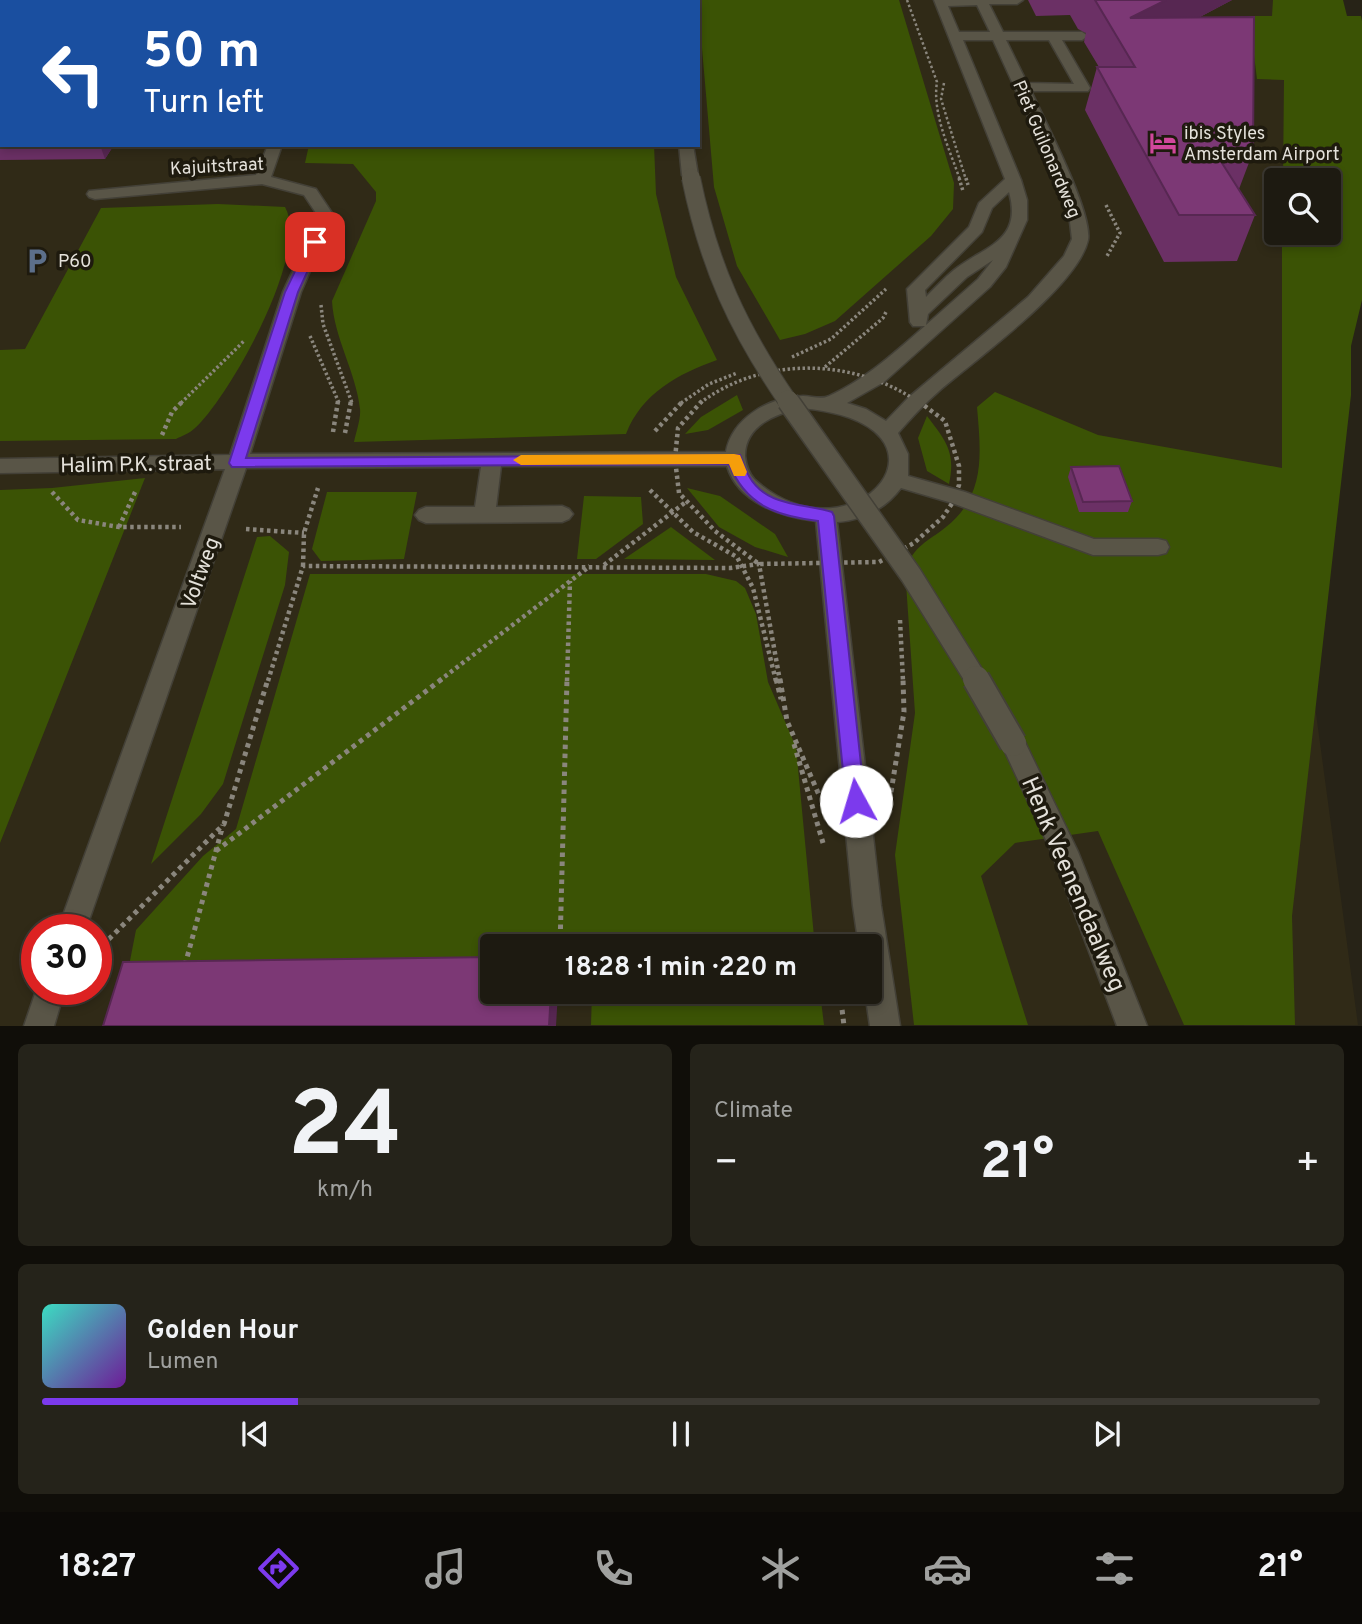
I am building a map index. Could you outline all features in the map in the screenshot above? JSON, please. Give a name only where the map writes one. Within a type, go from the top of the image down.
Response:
[{"type":"street","name":"Piet Guilonardweg","points":[[887,432],[917,400],[1031,303],[1076,253],[1081,236],[1072,199],[981,0]]},
{"type":"street","points":[[941,1],[1017,0]]},
{"type":"street","name":"Piet Guilonardweg","points":[[830,404],[877,378],[984,283],[1000,264],[1018,220],[1019,200],[1013,180],[941,1]]},
{"type":"street","points":[[955,36],[1082,36]]},
{"type":"street","points":[[1020,87],[1083,88],[1053,36]]},
{"type":"street","points":[[261,179],[274,147]]},
{"type":"street","name":"Henk Veenendaalweg","points":[[686,147],[694,208],[712,262],[733,310],[753,347],[840,477],[911,574],[1013,743],[1065,852],[1132,1026]]},
{"type":"street","name":"Kajuitstraat","points":[[95,194],[261,179],[310,192],[327,216]]},
{"type":"street","points":[[920,339],[916,289],[976,229],[985,206],[1013,180]]},
{"type":"street","name":"Voltweg","points":[[77,914],[217,526],[292,292],[327,216]]},
{"type":"street","points":[[919,313],[961,273],[1009,243]]},
{"type":"street","points":[[792,404],[830,404],[862,414],[887,432],[897,447],[899,464],[896,480],[881,498],[856,511],[826,516],[792,512],[763,500],[743,481],[734,459],[738,439],[752,421],[773,409],[792,404]]},
{"type":"street","name":"Halim P.K. straat","points":[[0,466],[326,460],[734,459]]},
{"type":"street","points":[[485,515],[492,460]]},
{"type":"street","points":[[896,480],[958,497],[1093,547],[1158,547]]},
{"type":"street","points":[[426,515],[562,514]]},
{"type":"street","points":[[826,516],[867,906],[885,1026]]},
{"type":"street","points":[[39,1026],[46,1005]]},
{"type":"path","points":[[907,0],[937,82],[933,90],[957,164],[963,192]]},
{"type":"path","points":[[945,77],[941,99],[967,179],[968,196]]},
{"type":"path","points":[[786,359],[808,354],[861,314],[890,285]]},
{"type":"path","points":[[183,975],[216,851],[303,566],[304,533],[326,460],[339,404],[292,292]]},
{"type":"path","points":[[324,295],[320,307],[323,324],[352,403],[343,445]]},
{"type":"path","points":[[825,368],[883,318],[888,308]]},
{"type":"path","points":[[118,527],[172,412],[246,338]]},
{"type":"path","points":[[648,433],[656,431],[667,416],[690,395],[717,379],[740,372]]},
{"type":"path","points":[[28,466],[78,520],[118,527],[217,526],[304,533]]},
{"type":"path","points":[[640,490],[653,490],[671,513],[701,538],[737,558],[752,588],[824,853]]},
{"type":"path","points":[[603,566],[687,501]]},
{"type":"path","points":[[897,554],[898,567]]},
{"type":"path","points":[[303,566],[759,564],[787,721],[824,807]]},
{"type":"path","points":[[216,851],[590,566]]},
{"type":"path","points":[[560,934],[570,581]]},
{"type":"path","points":[[889,804],[904,712],[900,607]]},
{"type":"path","points":[[112,936],[224,824]]},
{"type":"path","points":[[841,1004],[844,1026]]},
{"type":"shaded area","points":[[700,0],[1316,0],[1315,168],[1264,168],[1264,245],[1313,245],[1301,602],[1358,1025],[0,1026],[0,147],[700,147]]},
{"type":"green space","points":[[700,0],[899,0],[954,183],[953,209],[931,236],[835,321],[805,334],[780,340],[737,266],[714,187]]},
{"type":"green space","points":[[1273,0],[1343,0],[1347,16],[1361,16],[1362,21],[1362,300],[1351,346],[1351,395],[1292,916],[1295,1025],[1184,1025],[1098,831],[1015,843],[981,876],[1028,1025],[914,1025],[895,855],[915,713],[905,569],[917,549],[959,515],[968,501],[978,473],[977,407],[995,392],[1098,435],[1282,468],[1282,245],[1341,245],[1341,168],[1283,168],[1284,80],[1257,79],[1249,16],[1272,16]]},
{"type":"green space","points":[[309,147],[654,147],[656,194],[676,277],[717,360],[663,387],[641,407],[626,434],[354,442],[359,421],[358,395],[337,328],[332,301],[376,201],[376,192],[353,164],[305,163]]},
{"type":"green space","points":[[218,204],[285,207],[290,228],[287,256],[263,322],[227,386],[195,428],[176,439],[0,441],[0,350],[25,349],[101,208]]},
{"type":"green space","points":[[737,395],[743,410],[708,430],[685,434],[701,417]]},
{"type":"green space","points":[[927,416],[948,447],[951,463],[949,484],[927,471],[918,438]]},
{"type":"green space","points":[[145,478],[0,843],[0,490],[52,488]]},
{"type":"green space","points":[[687,488],[720,496],[775,534],[788,557],[755,547],[719,527]]},
{"type":"green space","points":[[327,492],[417,492],[404,559],[321,561],[312,549]]},
{"type":"green space","points":[[584,496],[641,497],[643,524],[596,559],[577,559]]},
{"type":"green space","points":[[671,527],[715,560],[624,559]]},
{"type":"green space","points":[[270,536],[289,552],[285,585],[223,784],[201,814],[151,864],[257,537]]},
{"type":"green space","points":[[310,574],[706,574],[736,581],[745,588],[756,614],[768,682],[796,747],[814,934],[480,934],[480,970],[127,976],[136,930],[203,856],[236,829]]},
{"type":"green space","points":[[592,1004],[821,1004],[824,1025],[591,1025]]},
{"type":"building","points":[[1095,0],[1166,0],[1130,18],[1254,17],[1253,152],[1215,152],[1255,215],[1179,215],[1097,67],[1135,67]]},
{"type":"building","points":[[1119,466],[1132,501],[1083,502],[1071,467]]},
{"type":"building","points":[[480,957],[480,1004],[550,1004],[549,1026],[103,1026],[110,1005],[112,1005],[123,962]]},
{"type":"slow traffic","points":[[521,460],[734,459],[739,472]]},
{"type":"place","name":"ibis Styles Amsterdam Airport","points":[[1163,143]]},
{"type":"place","name":"P60","points":[[37,261]]},
{"type":"route","points":[[315,242],[292,292],[237,463],[326,460],[734,459],[743,481],[763,500],[792,512],[826,516],[856,801]]}]
